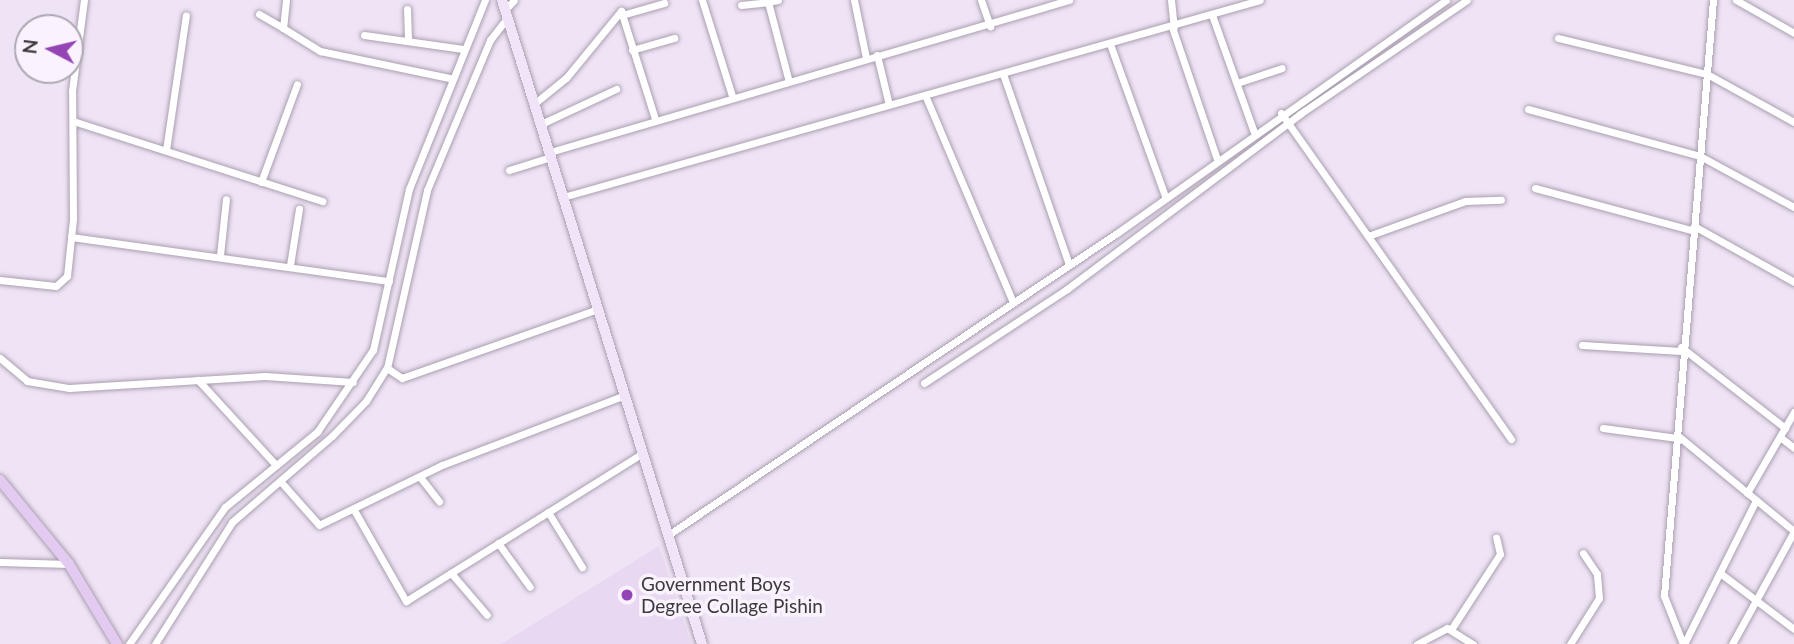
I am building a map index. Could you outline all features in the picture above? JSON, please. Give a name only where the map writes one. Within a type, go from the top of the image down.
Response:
[{"type":"main road","points":[[505,9],[702,644]]},
{"type":"main road","points":[[0,480],[69,564],[117,644]]},
{"type":"street","points":[[0,280],[62,284],[71,237],[73,121],[84,0]]},
{"type":"street","points":[[283,28],[286,0]]},
{"type":"street","points":[[130,644],[225,506],[317,432],[373,350],[409,189],[449,78],[485,0]]},
{"type":"street","points":[[155,644],[232,522],[281,482],[366,401],[387,368],[427,190],[490,40],[505,9],[514,0]]},
{"type":"street","points":[[702,0],[732,96]]},
{"type":"street","points":[[741,5],[778,0]]},
{"type":"street","points":[[854,0],[866,58]]},
{"type":"street","points":[[981,0],[990,26]]},
{"type":"street","points":[[509,170],[655,119],[788,78],[990,26],[1069,0]]},
{"type":"street","points":[[1171,0],[1173,27],[1217,159]]},
{"type":"street","points":[[564,197],[889,104],[1173,27],[1260,0]]},
{"type":"street","points":[[668,535],[1069,265],[1281,113],[1446,0]]},
{"type":"street","points":[[924,383],[1067,289],[1289,124],[1467,0]]},
{"type":"street","points":[[1683,644],[1664,596],[1681,349],[1713,0]]},
{"type":"street","points":[[1736,0],[1794,33]]},
{"type":"street","points":[[766,1],[788,78]]},
{"type":"street","points":[[622,15],[664,3]]},
{"type":"street","points":[[407,9],[408,41]]},
{"type":"street","points":[[535,103],[566,78],[621,10],[655,119]]},
{"type":"street","points":[[259,14],[320,51],[449,78]]},
{"type":"street","points":[[166,150],[186,15]]},
{"type":"street","points":[[1212,15],[1254,132]]},
{"type":"street","points":[[364,35],[463,49]]},
{"type":"street","points":[[632,50],[674,38]]},
{"type":"street","points":[[1558,38],[1707,74],[1794,122]]},
{"type":"street","points":[[1111,44],[1165,196]]},
{"type":"street","points":[[877,55],[889,104]]},
{"type":"street","points":[[1237,83],[1282,68]]},
{"type":"street","points":[[1003,74],[1069,265]]},
{"type":"street","points":[[261,182],[297,83]]},
{"type":"street","points":[[541,124],[616,89]]},
{"type":"street","points":[[925,96],[1013,302]]},
{"type":"street","points":[[1528,109],[1700,156],[1794,206]]},
{"type":"street","points":[[1281,113],[1486,410],[1511,439]]},
{"type":"street","points":[[73,121],[322,201]]},
{"type":"street","points":[[1535,188],[1694,229],[1794,282]]},
{"type":"street","points":[[220,256],[226,199]]},
{"type":"street","points":[[1368,236],[1465,201],[1501,200]]},
{"type":"street","points":[[290,265],[299,209]]},
{"type":"street","points":[[71,237],[290,265],[389,281]]},
{"type":"street","points":[[387,368],[402,377],[598,309]]},
{"type":"street","points":[[1583,345],[1681,349],[1785,428]]},
{"type":"street","points":[[0,358],[22,379],[39,386],[132,388],[265,376],[353,382]]},
{"type":"street","points":[[198,380],[276,465]]},
{"type":"street","points":[[281,482],[319,526],[420,477],[625,395]]},
{"type":"street","points":[[1747,493],[1794,412]]},
{"type":"street","points":[[1603,428],[1677,437],[1794,531],[1732,644]]},
{"type":"street","points":[[1780,437],[1794,448]]},
{"type":"street","points":[[354,510],[406,601],[643,453]]},
{"type":"street","points":[[420,477],[439,501]]},
{"type":"street","points":[[1683,644],[1756,500]]},
{"type":"street","points":[[548,512],[582,566]]},
{"type":"street","points":[[1417,644],[1452,628],[1500,554],[1496,537]]},
{"type":"street","points":[[498,543],[530,587]]},
{"type":"street","points":[[1570,644],[1599,598],[1597,574],[1583,553]]},
{"type":"street","points":[[0,562],[69,564]]},
{"type":"street","points":[[451,573],[487,615]]},
{"type":"street","points":[[1720,573],[1794,629]]},
{"type":"street","points":[[1452,628],[1473,644]]},
{"type":"shaded area","name":"Government Boys Degree Collage Pishin","points":[[659,546],[691,644],[501,644]]},
{"type":"place","name":"Government Boys Degree Collage Pishin","points":[[627,595]]}]
